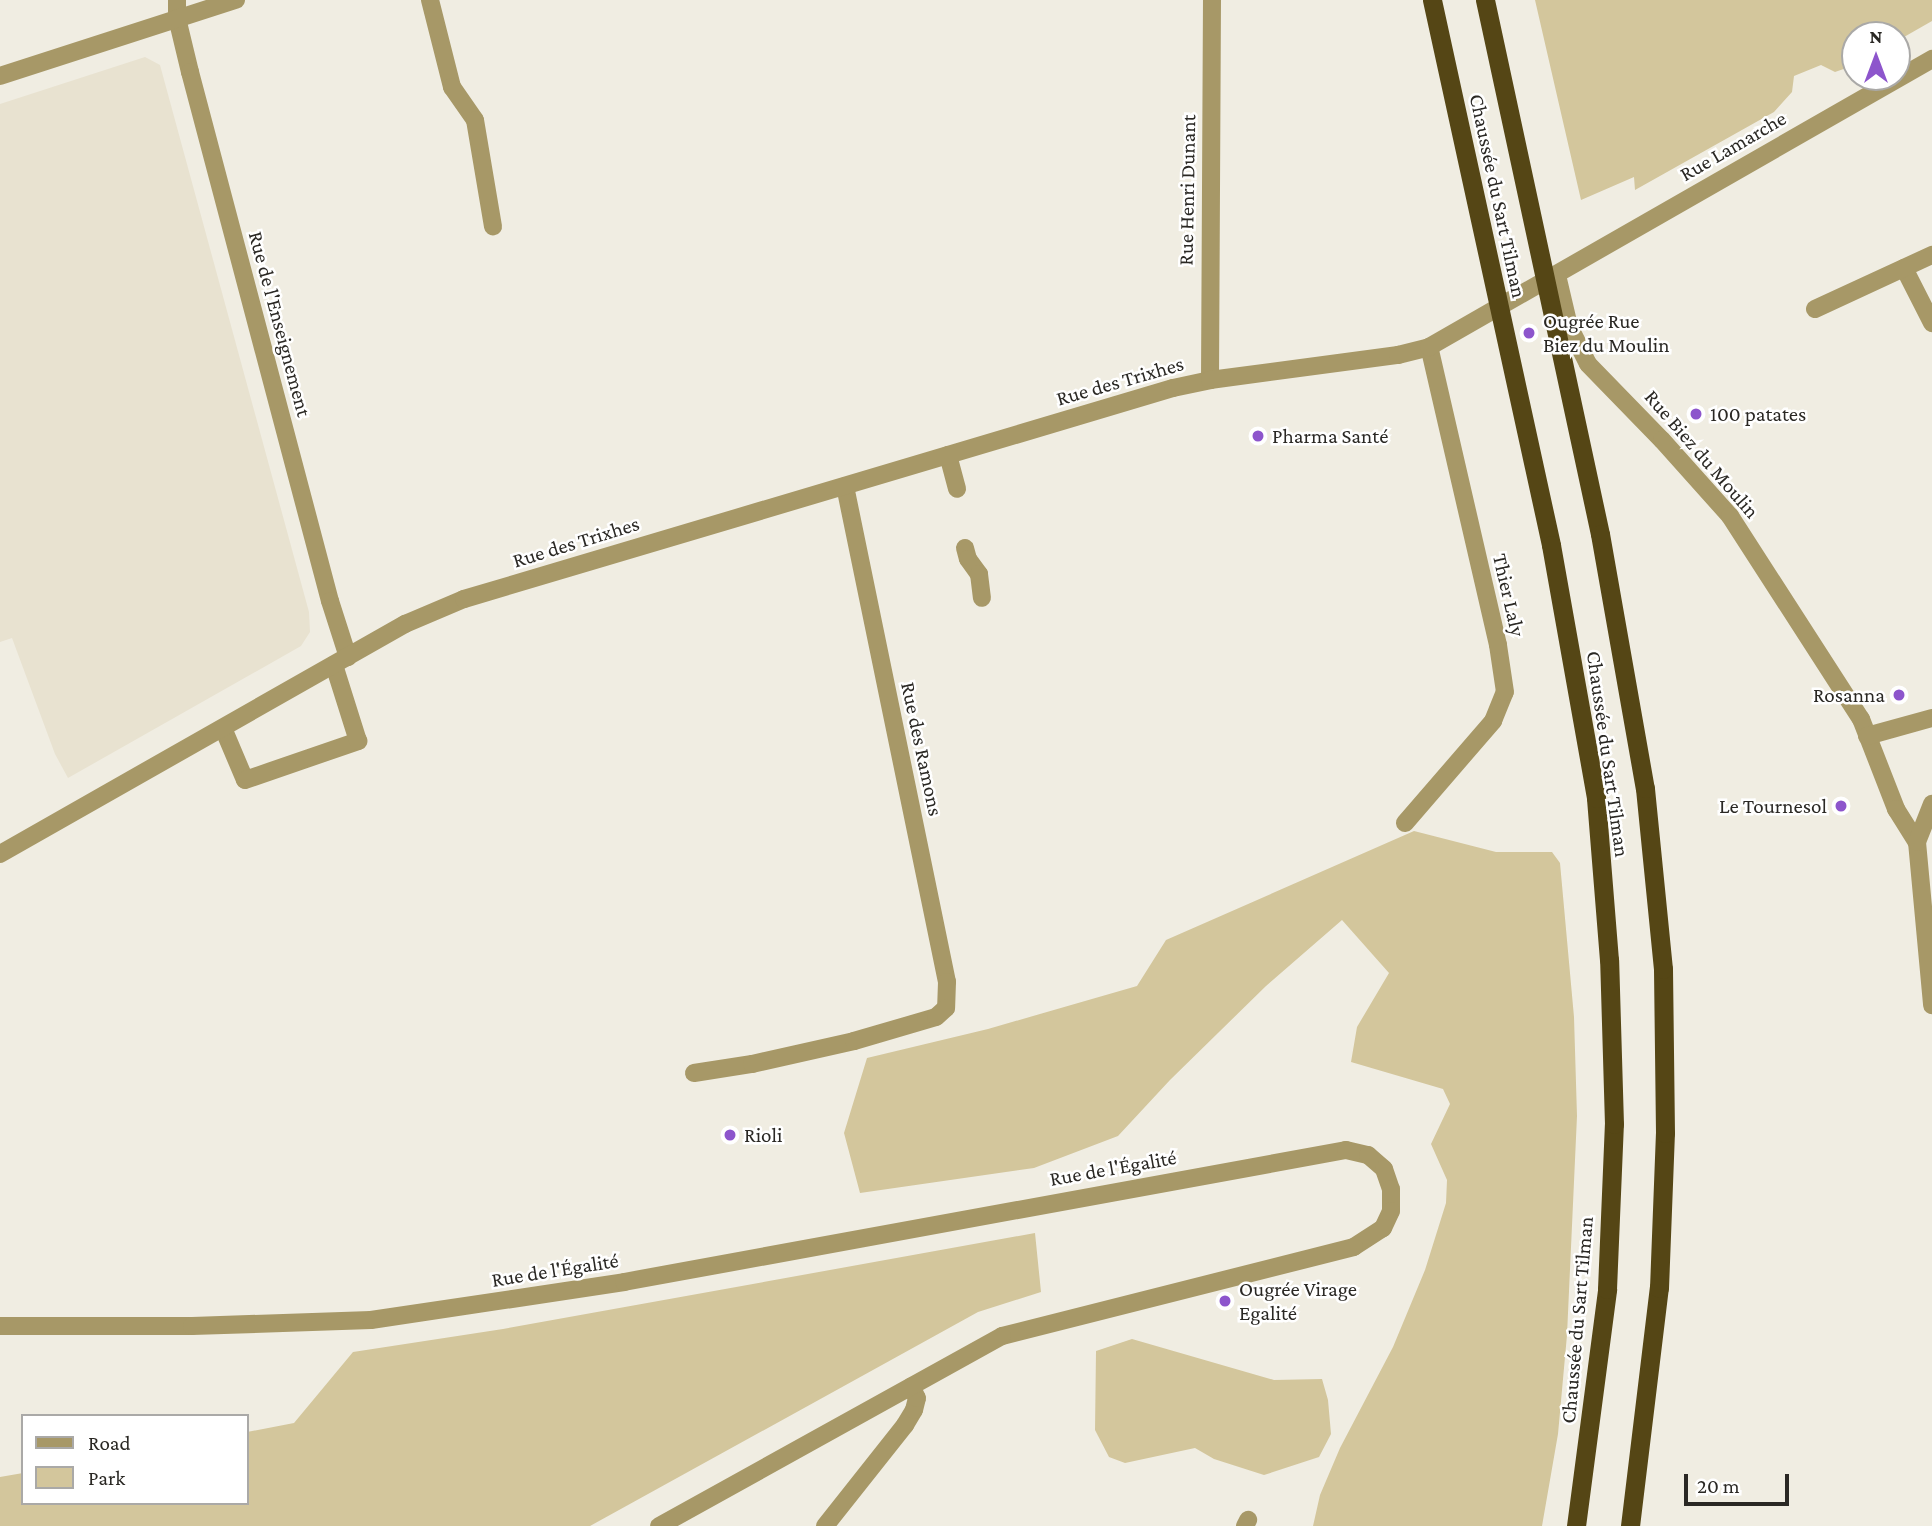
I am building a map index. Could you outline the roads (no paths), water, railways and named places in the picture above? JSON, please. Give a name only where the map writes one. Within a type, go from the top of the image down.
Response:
[{"type":"highway","name":"Chaussée du Sart Tilman","points":[[1432,0],[1551,545],[1595,798],[1609,960],[1614,1124],[1607,1289],[1576,1526]]},
{"type":"highway","name":"Chaussée du Sart Tilman","points":[[1485,0],[1600,534],[1645,788],[1663,969],[1665,1133],[1659,1288],[1630,1526]]},
{"type":"street","points":[[0,76],[177,9],[236,0]]},
{"type":"street","points":[[430,0],[452,87],[475,120],[493,226]]},
{"type":"street","name":"Rue Henri Dunant","points":[[1210,380],[1208,327],[1212,0]]},
{"type":"street","name":"Rue de l'Enseignement","points":[[177,9],[319,562],[358,741],[245,779],[223,728]]},
{"type":"street","name":"Rue Lamarche","points":[[1557,275],[1932,59]]},
{"type":"street","points":[[1815,309],[1932,255]]},
{"type":"street","points":[[1904,268],[1932,323]]},
{"type":"street","points":[[1210,380],[1398,355],[1429,347],[1557,275]]},
{"type":"street","name":"Rue Biez du Moulin","points":[[1557,275],[1569,326],[1588,364],[1662,440],[1730,516],[1849,698],[1896,809],[1917,842],[1932,1005]]},
{"type":"street","name":"Thier Laly","points":[[1405,823],[1493,721],[1505,692],[1498,645],[1429,347]]},
{"type":"street","name":"Rue des Trixhes","points":[[0,854],[433,610],[1173,388],[1210,380]]},
{"type":"street","points":[[948,456],[957,489]]},
{"type":"street","name":"Rue des Ramons","points":[[694,1073],[752,1064],[854,1041],[936,1017],[946,1008],[947,982],[845,486]]},
{"type":"street","points":[[965,548],[968,559],[979,574],[982,598]]},
{"type":"street","points":[[1867,736],[1932,718]]},
{"type":"street","points":[[1917,842],[1932,804]]},
{"type":"street","name":"Rue de l'Égalité","points":[[0,1326],[192,1326],[371,1320],[624,1282],[1346,1150],[1368,1156],[1384,1170],[1391,1189],[1391,1211],[1383,1228],[1354,1247],[1002,1336],[659,1526]]},
{"type":"street","points":[[825,1526],[910,1418],[917,1398],[911,1386]]},
{"type":"place","name":"Ougrée Rue Biez du Moulin","points":[[1529,333]]},
{"type":"place","name":"100 patates","points":[[1696,414]]},
{"type":"place","name":"Pharma Santé","points":[[1258,436]]},
{"type":"place","name":"Rosanna","points":[[1899,695]]},
{"type":"place","name":"Le Tournesol","points":[[1841,806]]},
{"type":"place","name":"Rioli","points":[[730,1135]]},
{"type":"place","name":"Ougrée Virage Egalité","points":[[1225,1301]]}]
